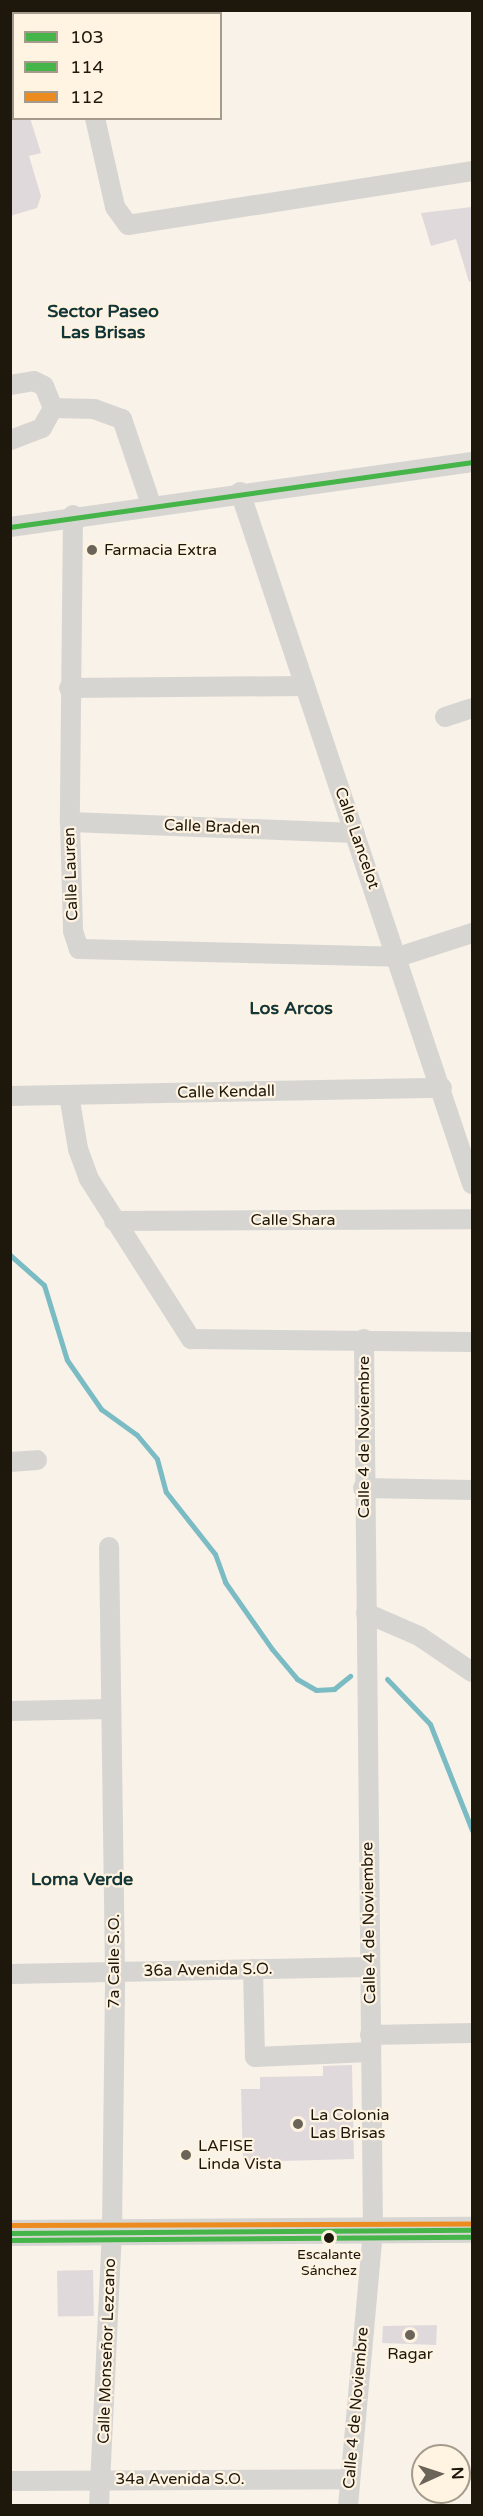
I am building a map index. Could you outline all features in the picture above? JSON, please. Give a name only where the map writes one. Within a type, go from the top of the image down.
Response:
[{"type":"main road","points":[[10,2233],[472,2230]]},
{"type":"street","points":[[95,120],[115,207],[128,225],[472,171]]},
{"type":"street","points":[[10,385],[34,381],[44,386],[53,408]]},
{"type":"street","points":[[10,440],[42,428],[53,408]]},
{"type":"street","points":[[53,408],[94,409],[122,419],[152,504]]},
{"type":"street","points":[[10,527],[73,515],[472,462]]},
{"type":"street","name":"Calle Lancelot","points":[[240,492],[442,1088],[472,1185]]},
{"type":"street","name":"Calle Lauren","points":[[73,515],[69,688],[70,822],[73,931],[79,949],[398,957]]},
{"type":"street","points":[[69,688],[305,686]]},
{"type":"street","points":[[445,717],[472,708]]},
{"type":"street","name":"Calle Braden","points":[[70,822],[355,832]]},
{"type":"street","points":[[398,957],[472,933]]},
{"type":"street","name":"Calle Kendall","points":[[10,1096],[442,1088]]},
{"type":"street","points":[[69,1095],[78,1149],[114,1221],[190,1339],[364,1339],[472,1342]]},
{"type":"street","name":"Calle Shara","points":[[114,1221],[472,1219]]},
{"type":"street","name":"Calle 4 de Noviembre","points":[[348,2505],[373,2230],[363,1488],[364,1339]]},
{"type":"street","points":[[10,1462],[37,1460]]},
{"type":"street","points":[[363,1488],[472,1491]]},
{"type":"street","name":"7a Calle S.O.","points":[[109,1547],[115,1972],[112,2231]]},
{"type":"street","points":[[366,1613],[419,1636],[472,1672]]},
{"type":"street","points":[[10,1711],[110,1709]]},
{"type":"street","name":"36a Avenida S.O.","points":[[10,1974],[369,1968]]},
{"type":"street","points":[[253,1969],[255,2057],[472,2034]]},
{"type":"street","name":"Calle Monseñor Lezcano","points":[[99,2505],[112,2231]]},
{"type":"street","name":"34a Avenida S.O.","points":[[10,2481],[350,2479]]},
{"type":"building","points":[[10,118],[31,120],[41,153],[29,156],[41,196],[37,208],[10,216]]},
{"type":"building","points":[[472,207],[472,281],[469,282],[456,239],[431,246],[421,213]]},
{"type":"building","name":"La Colonia Las Brisas","points":[[352,2065],[354,2159],[243,2162],[241,2089],[260,2089],[260,2077],[323,2076],[323,2066]]},
{"type":"building","points":[[93,2270],[94,2316],[58,2317],[57,2271]]},
{"type":"building","name":"Ragar","points":[[437,2325],[436,2345],[382,2343],[383,2326]]},
{"type":"waterway","points":[[10,1255],[44,1285],[67,1360],[101,1409],[137,1435],[157,1459],[166,1492],[215,1554],[225,1582],[272,1649],[297,1679],[316,1690],[334,1689],[350,1676]]},
{"type":"waterway","points":[[387,1679],[430,1724],[472,1830]]},
{"type":"transit line","name":"103","points":[[10,527],[472,462]]},
{"type":"transit line","name":"112","points":[[10,2225],[472,2223]]},
{"type":"transit line","name":"103","points":[[10,2233],[472,2230]]},
{"type":"transit line","name":"114","points":[[10,2240],[472,2237]]},
{"type":"place","name":"Farmacia Extra","points":[[92,550]]},
{"type":"place","name":"La Colonia Las Brisas","points":[[298,2124]]},
{"type":"place","name":"LAFISE Linda Vista","points":[[186,2155]]},
{"type":"place","name":"Escalante Sánchez","points":[[329,2238]]},
{"type":"place","name":"Ragar","points":[[410,2335]]},
{"type":"district","name":"Sector Paseo Las Brisas","points":[[103,322]]},
{"type":"district","name":"Los Arcos","points":[[291,1008]]},
{"type":"district","name":"Loma Verde","points":[[82,1879]]}]
